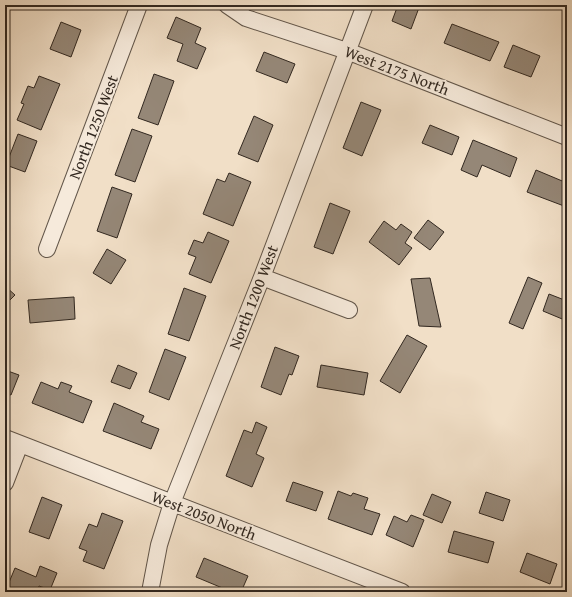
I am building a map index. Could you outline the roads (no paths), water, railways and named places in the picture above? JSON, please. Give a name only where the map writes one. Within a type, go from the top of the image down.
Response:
[{"type":"street","name":"North 1250 West","points":[[47,249],[139,5]]},
{"type":"street","name":"West 2175 North","points":[[227,5],[246,18],[347,51],[567,136]]},
{"type":"street","name":"North 1200 West","points":[[150,592],[159,545],[172,503],[262,277],[365,5]]},
{"type":"street","points":[[262,277],[349,310]]},
{"type":"street","name":"West 2050 North","points":[[5,438],[402,592]]},
{"type":"street","points":[[5,483],[20,444]]}]
